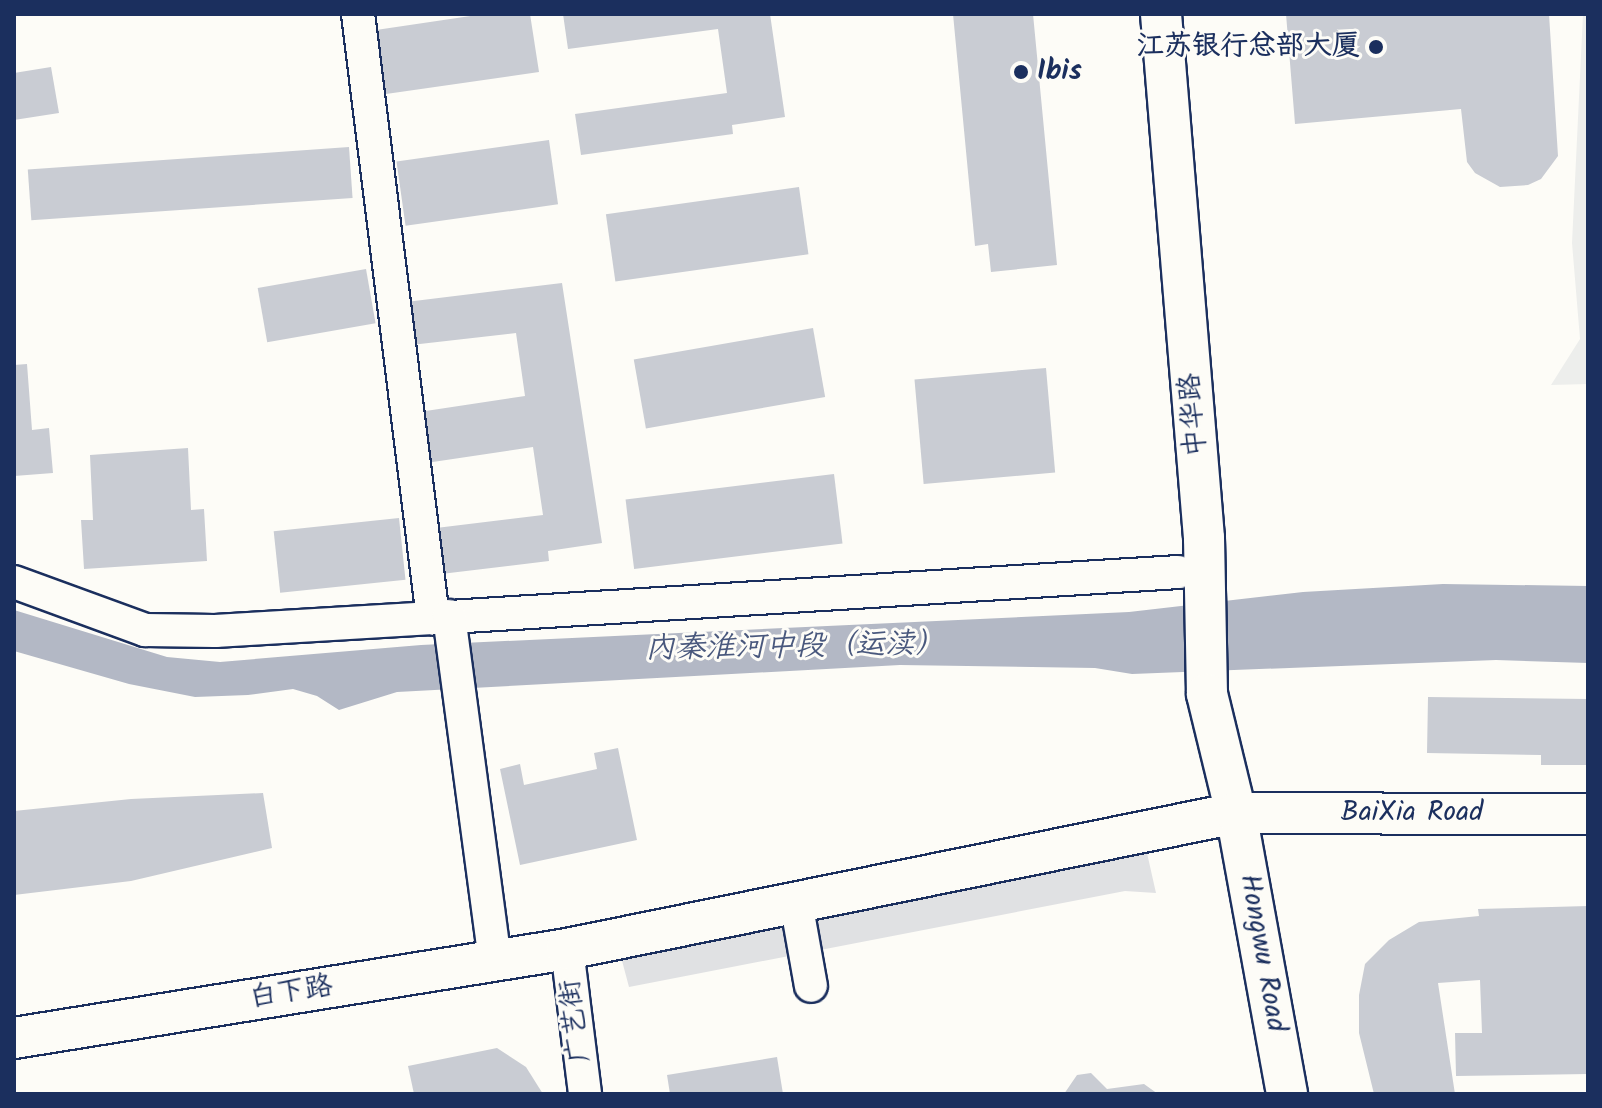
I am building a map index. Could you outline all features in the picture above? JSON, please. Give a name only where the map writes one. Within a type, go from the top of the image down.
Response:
[{"type":"main road","name":"中华路","points":[[1161,14],[1204,538],[1207,694],[1236,813]]},
{"type":"main road","name":"BaiXia Road","points":[[796,902],[1236,813],[1588,814]]},
{"type":"main road","name":"Hongwu Road","points":[[1236,813],[1287,1094]]},
{"type":"main road","name":"白下路","points":[[14,1038],[567,949],[796,902]]},
{"type":"street","points":[[358,14],[441,617],[465,728],[495,960]]},
{"type":"street","points":[[14,582],[145,630],[215,631],[1179,572]]},
{"type":"street","points":[[796,902],[811,986]]},
{"type":"street","name":"广艺街","points":[[567,949],[585,1094]]},
{"type":"shaded area","points":[[1583,14],[1588,14],[1588,384],[1551,385],[1580,339],[1572,243]]},
{"type":"shaded area","points":[[1147,853],[1156,893],[1125,891],[629,987],[621,957]]},
{"type":"water","name":"内秦淮河中段（运渎）","points":[[1443,584],[1588,586],[1588,663],[1496,660],[1132,674],[1095,668],[900,665],[397,692],[339,710],[317,696],[293,689],[195,697],[129,684],[14,651],[14,610],[167,657],[220,662],[421,645],[1129,612],[1303,592]]},
{"type":"building","points":[[484,14],[530,14],[539,72],[386,94],[376,30]]},
{"type":"building","points":[[563,14],[770,14],[785,117],[732,125],[733,134],[581,155],[575,114],[727,93],[718,29],[568,49]]},
{"type":"building","points":[[953,14],[1033,14],[1057,265],[991,272],[988,244],[975,246]]},
{"type":"building","points":[[1286,14],[1549,14],[1558,156],[1541,179],[1528,185],[1500,187],[1475,173],[1467,162],[1461,109],[1295,124]]},
{"type":"building","points":[[51,67],[59,113],[14,120],[14,73]]},
{"type":"building","points":[[549,140],[558,204],[406,226],[396,161]]},
{"type":"building","points":[[349,147],[353,198],[31,220],[28,169]]},
{"type":"building","points":[[799,187],[808,254],[615,281],[606,214]]},
{"type":"building","points":[[366,269],[376,323],[267,342],[258,288]]},
{"type":"building","points":[[562,283],[602,543],[548,551],[549,561],[441,574],[436,528],[543,515],[533,447],[426,463],[419,412],[525,396],[516,333],[411,345],[406,302]]},
{"type":"building","points":[[813,328],[825,397],[646,429],[634,360]]},
{"type":"building","points":[[27,364],[32,430],[49,428],[53,473],[14,476],[14,365]]},
{"type":"building","points":[[1046,368],[1055,473],[924,484],[915,380]]},
{"type":"building","points":[[188,448],[191,510],[204,509],[207,561],[84,569],[81,520],[93,520],[90,455]]},
{"type":"building","points":[[834,474],[843,543],[634,569],[626,500]]},
{"type":"building","points":[[399,518],[405,580],[280,593],[274,531]]},
{"type":"building","points":[[1428,697],[1588,699],[1588,765],[1541,765],[1541,755],[1427,753]]},
{"type":"building","points":[[618,748],[637,840],[520,865],[500,769],[520,764],[524,785],[597,769],[594,753]]},
{"type":"building","points":[[263,793],[272,848],[131,881],[14,895],[14,811],[131,799]]},
{"type":"building","points":[[1588,906],[1588,1074],[1456,1076],[1455,1033],[1482,1033],[1480,980],[1438,983],[1455,1094],[1374,1094],[1359,1033],[1359,995],[1365,964],[1389,940],[1419,922],[1479,916],[1478,909]]},
{"type":"building","points":[[497,1048],[526,1067],[543,1094],[414,1094],[408,1066]]},
{"type":"building","points":[[777,1057],[783,1094],[670,1094],[667,1075]]},
{"type":"building","points":[[1091,1073],[1107,1089],[1144,1084],[1158,1094],[1064,1094],[1077,1075]]},
{"type":"place","name":"江苏银行总部大厦","points":[[1376,47]]},
{"type":"place","name":"Ibis","points":[[1021,72]]}]
